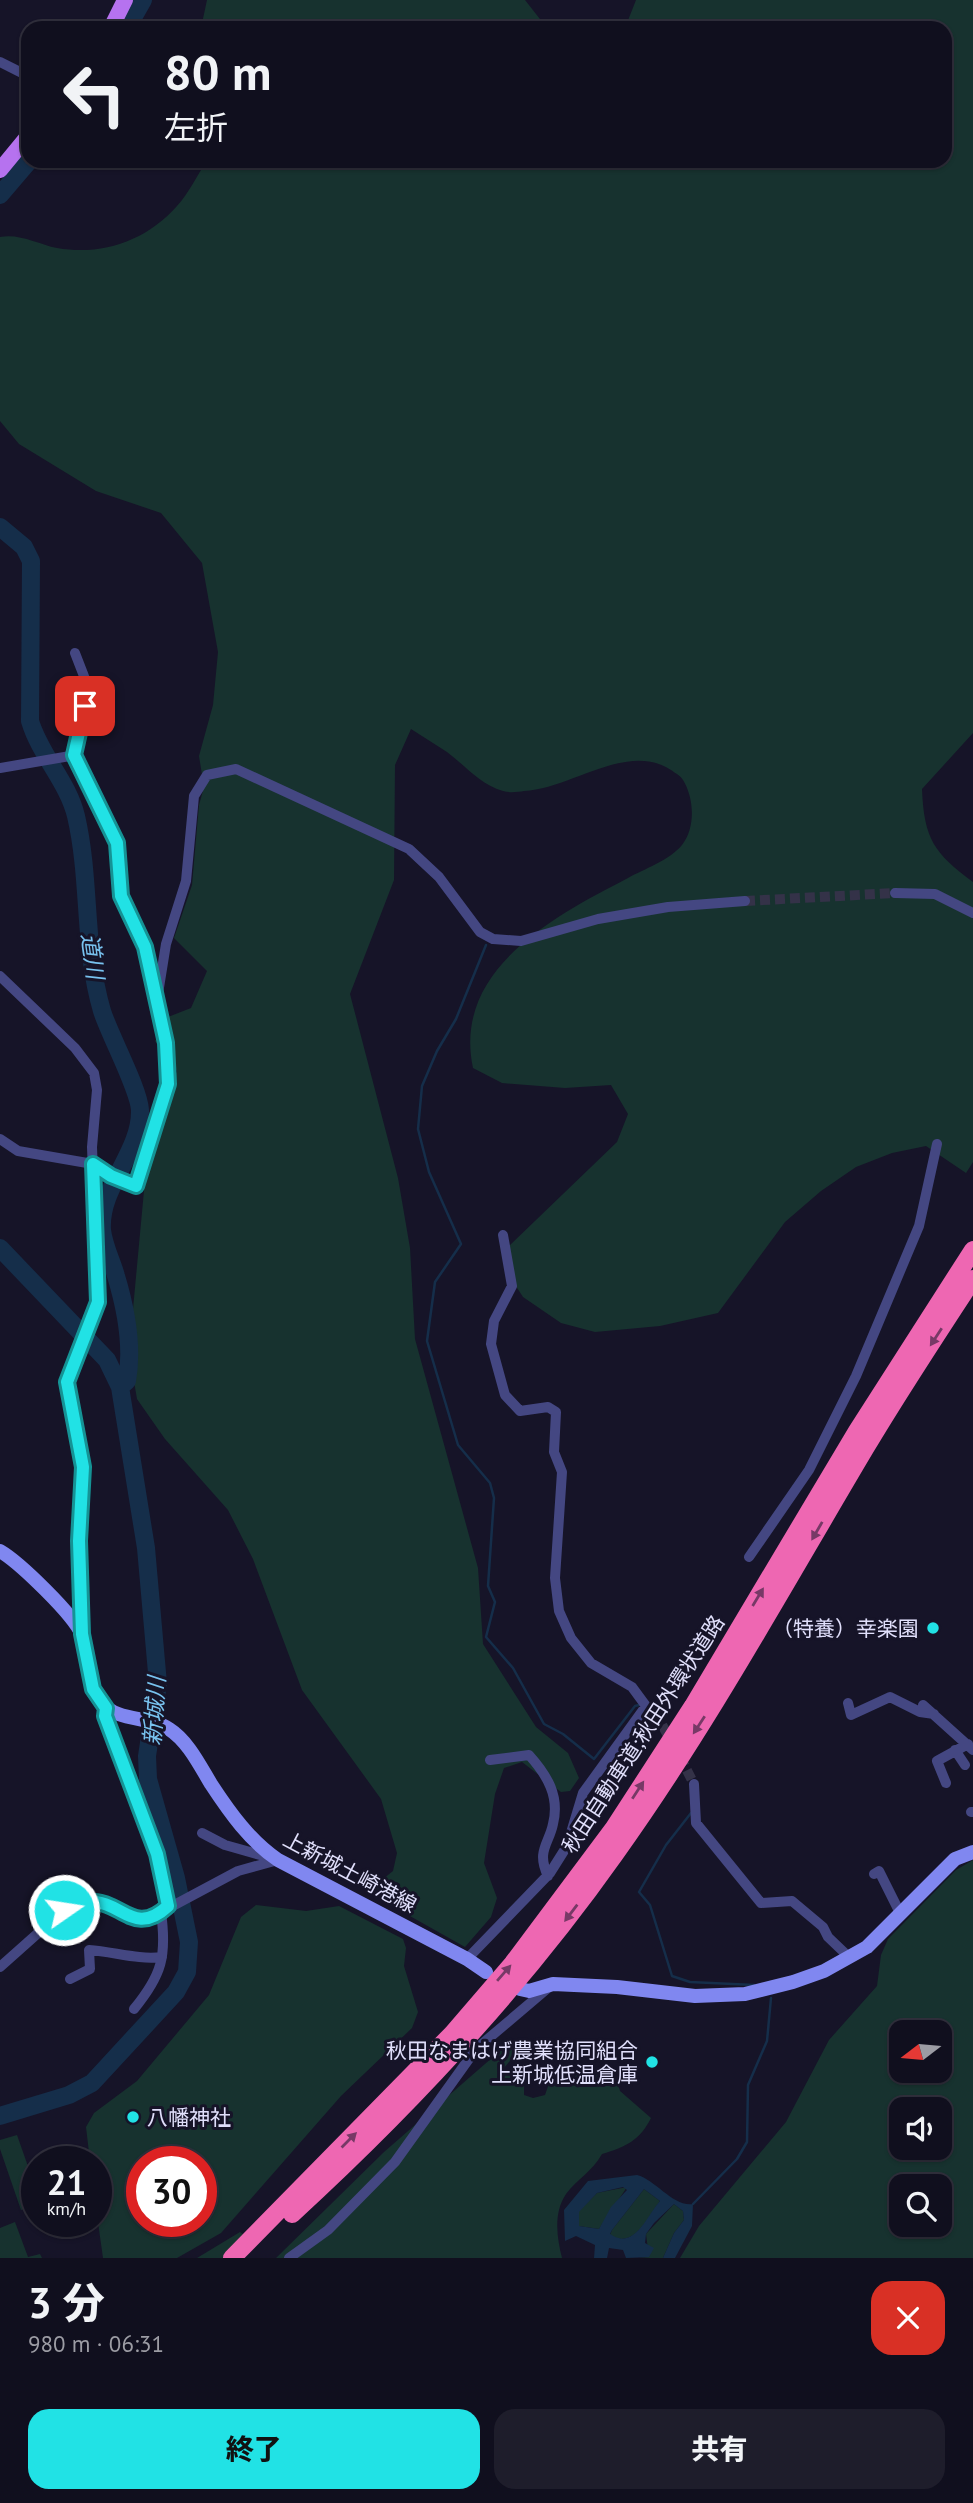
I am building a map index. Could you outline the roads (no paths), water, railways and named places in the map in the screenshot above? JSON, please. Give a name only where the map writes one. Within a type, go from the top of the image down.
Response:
[{"type":"highway","points":[[907,1351],[973,1235]]},
{"type":"highway","name":"秋田自動車道;秋田外環状道路","points":[[232,2258],[452,2034],[513,1964],[614,1828],[692,1706],[907,1351],[973,1250]]},
{"type":"highway","name":"秋田自動車道;秋田外環状道路","points":[[244,2258],[390,2122],[449,2062],[529,1969],[616,1853],[708,1712],[868,1444],[973,1279]]},
{"type":"main road","points":[[114,21],[125,0]]},
{"type":"main road","points":[[0,170],[21,144]]},
{"type":"main road","points":[[0,1551],[45,1590],[82,1634],[93,1689],[106,1708]]},
{"type":"main road","name":"上新城土崎港線","points":[[106,1708],[126,1717],[169,1728],[192,1755],[256,1844],[278,1860],[467,1959],[486,1972]]},
{"type":"main road","points":[[520,1989],[529,1991],[553,1983],[695,1996],[745,1994],[793,1982],[850,1958],[882,1935],[955,1860],[973,1853]]},
{"type":"street","points":[[0,62],[21,72]]},
{"type":"street","points":[[0,1139],[19,1151],[93,1164],[111,1176],[136,1186],[168,1084],[166,1043],[145,947],[121,896],[117,843],[74,755],[81,732],[87,684],[75,653]]},
{"type":"street","points":[[0,768],[74,755]]},
{"type":"street","points":[[157,1000],[166,944],[186,881],[194,796],[207,775],[228,769],[236,769],[409,849],[439,877],[480,932],[492,939],[521,941],[598,919],[668,907],[745,901]]},
{"type":"street","points":[[895,893],[935,894],[973,913]]},
{"type":"street","points":[[0,976],[75,1048],[94,1073],[97,1090],[93,1164],[98,1302],[67,1382],[83,1467],[79,1541],[82,1634]]},
{"type":"street","points":[[749,1557],[808,1470],[856,1376],[919,1226],[936,1144]]},
{"type":"street","points":[[467,1959],[548,1875],[567,1846],[583,1793],[650,1709],[632,1687],[590,1663],[571,1638],[559,1611],[555,1578],[562,1472],[554,1452],[556,1412],[548,1407],[520,1411],[505,1395],[491,1344],[494,1321],[512,1286],[503,1235]]},
{"type":"street","points":[[848,1703],[851,1715],[890,1697],[920,1712],[934,1714]]},
{"type":"street","points":[[923,1704],[970,1747]]},
{"type":"street","points":[[106,1708],[105,1716],[157,1854],[167,1907],[159,1976],[134,2009]]},
{"type":"street","points":[[946,1783],[937,1761],[955,1750],[970,1747]]},
{"type":"street","points":[[955,1750],[965,1765]]},
{"type":"street","points":[[490,1760],[529,1755],[546,1774],[555,1799],[553,1827],[546,1836],[542,1865],[548,1875]]},
{"type":"street","points":[[694,1784],[696,1823],[761,1903],[792,1901],[823,1927],[828,1937],[850,1958]]},
{"type":"street","points":[[202,1833],[225,1845],[278,1860]]},
{"type":"street","points":[[0,1967],[64,1910],[96,1902],[139,1918],[238,1871],[278,1860]]},
{"type":"street","points":[[874,1874],[878,1871],[901,1915]]},
{"type":"street","points":[[70,1979],[90,1969],[89,1950],[126,1953],[141,1960],[162,1957]]},
{"type":"street","points":[[289,2258],[328,2230],[395,2162],[476,2049],[553,1983]]},
{"type":"water","points":[[637,2175],[678,2201],[693,2204],[692,2226],[675,2258],[663,2258],[674,2233],[684,2220],[683,2211],[674,2204],[646,2234],[645,2243],[654,2248],[649,2257],[626,2258],[623,2250],[609,2248],[607,2258],[594,2258],[595,2245],[576,2236],[565,2241],[564,2210],[588,2181]],"holes":[[[623,2187],[627,2190],[611,2207],[599,2229],[579,2226],[579,2212],[597,2193]],[[644,2189],[660,2201],[639,2230],[626,2238],[610,2234]]]},
{"type":"waterway","name":"道川","points":[[131,21],[143,0]]},
{"type":"waterway","name":"道川","points":[[0,195],[23,168]]},
{"type":"waterway","name":"道川","points":[[0,527],[24,547],[31,561],[30,721],[40,745],[67,792],[76,816],[84,865],[89,938],[96,987],[102,1011],[135,1089],[140,1110],[134,1141],[113,1184],[103,1214],[103,1236],[120,1289],[128,1328],[129,1368],[127,1381],[120,1387]]},
{"type":"waterway","points":[[486,945],[456,1019],[437,1051],[422,1086],[418,1129],[429,1172],[461,1244],[435,1282],[427,1341],[458,1445],[490,1483],[494,1498],[488,1586],[495,1602],[486,1637],[513,1668],[544,1724],[563,1734],[594,1759],[635,1706],[639,1705]]},
{"type":"waterway","name":"新城川","points":[[0,1248],[107,1360],[120,1387],[146,1548],[158,1684],[147,1756],[148,1779],[176,1878],[189,1942],[187,1972],[176,1992],[92,2083],[69,2095],[0,2116]]},
{"type":"waterway","points":[[691,1813],[666,1845],[639,1892],[650,1905],[672,1976],[690,1982],[754,1985]]},
{"type":"waterway","points":[[693,2204],[737,2159],[747,2142],[748,2085],[767,2041],[771,1998]]},
{"type":"tunnel","points":[[745,901],[895,893]]},
{"type":"tunnel","points":[[655,1712],[671,1741]]},
{"type":"tunnel","points":[[680,1757],[694,1784]]},
{"type":"place","name":"（特養）幸楽園","points":[[933,1628]]},
{"type":"place","name":"秋田なまはげ農業協同組合 上新城低温倉庫","points":[[652,2062]]},
{"type":"place","name":"八幡神社","points":[[133,2117]]}]
